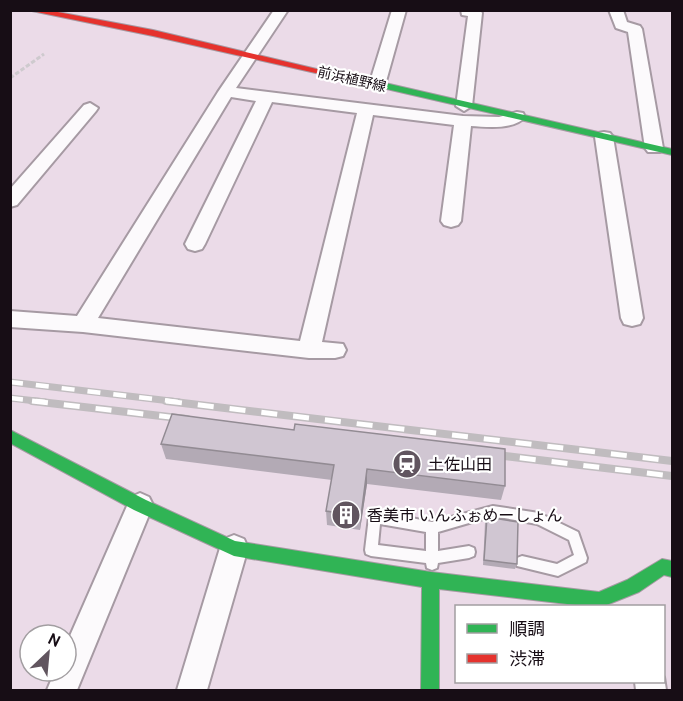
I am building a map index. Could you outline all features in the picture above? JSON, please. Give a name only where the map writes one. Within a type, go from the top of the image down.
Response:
[{"type":"main road","name":"前浜植野線","points":[[31,10],[67,13],[251,55],[376,85],[463,113]]},
{"type":"main road","points":[[517,117],[672,152]]},
{"type":"main road","points":[[10,436],[140,505],[234,548],[431,580],[599,600],[635,596],[662,567],[672,569]]},
{"type":"main road","points":[[430,690],[431,580]]},
{"type":"street","points":[[83,324],[226,92],[281,10]]},
{"type":"street","points":[[376,85],[399,10]]},
{"type":"street","points":[[616,10],[621,25],[635,29],[654,148]]},
{"type":"street","points":[[451,221],[476,13],[467,12]]},
{"type":"street","points":[[226,92],[366,108],[463,113],[500,122],[517,117]]},
{"type":"street","points":[[195,244],[267,97]]},
{"type":"street","points":[[10,201],[90,108]]},
{"type":"street","points":[[309,350],[366,108]]},
{"type":"street","points":[[604,137],[632,318]]},
{"type":"street","points":[[10,319],[83,324],[309,350],[335,350]]},
{"type":"street","points":[[62,690],[140,505]]},
{"type":"street","points":[[192,690],[234,548]]},
{"type":"lane","points":[[469,552],[432,558],[371,550],[375,517],[432,528],[493,511],[539,519],[574,536],[581,558],[558,570],[522,562]]},
{"type":"lane","points":[[431,580],[432,528]]},
{"type":"path","points":[[10,78],[44,54]]},
{"type":"building","points":[[172,414],[294,430],[295,424],[505,449],[505,486],[367,469],[361,516],[326,511],[334,465],[161,444]]},
{"type":"building","points":[[487,517],[518,522],[517,564],[484,560]]},
{"type":"railway","points":[[10,382],[179,402]]},
{"type":"railway","points":[[10,398],[45,402]]},
{"type":"railway","points":[[32,401],[187,419]]},
{"type":"railway","points":[[166,401],[672,461]]},
{"type":"railway","points":[[488,454],[672,476]]},
{"type":"traffic: fast","points":[[320,71],[672,152]]},
{"type":"traffic: fast","points":[[10,436],[140,505],[234,548],[431,580],[599,600],[633,586],[662,567],[672,569]]},
{"type":"traffic: fast","points":[[430,690],[431,580]]},
{"type":"traffic: jam","points":[[31,10],[153,33],[320,71]]},
{"type":"place","name":"土佐山田","points":[[407,464]]},
{"type":"place","name":"香美市 いんふぉめーしょん","points":[[346,515]]}]
